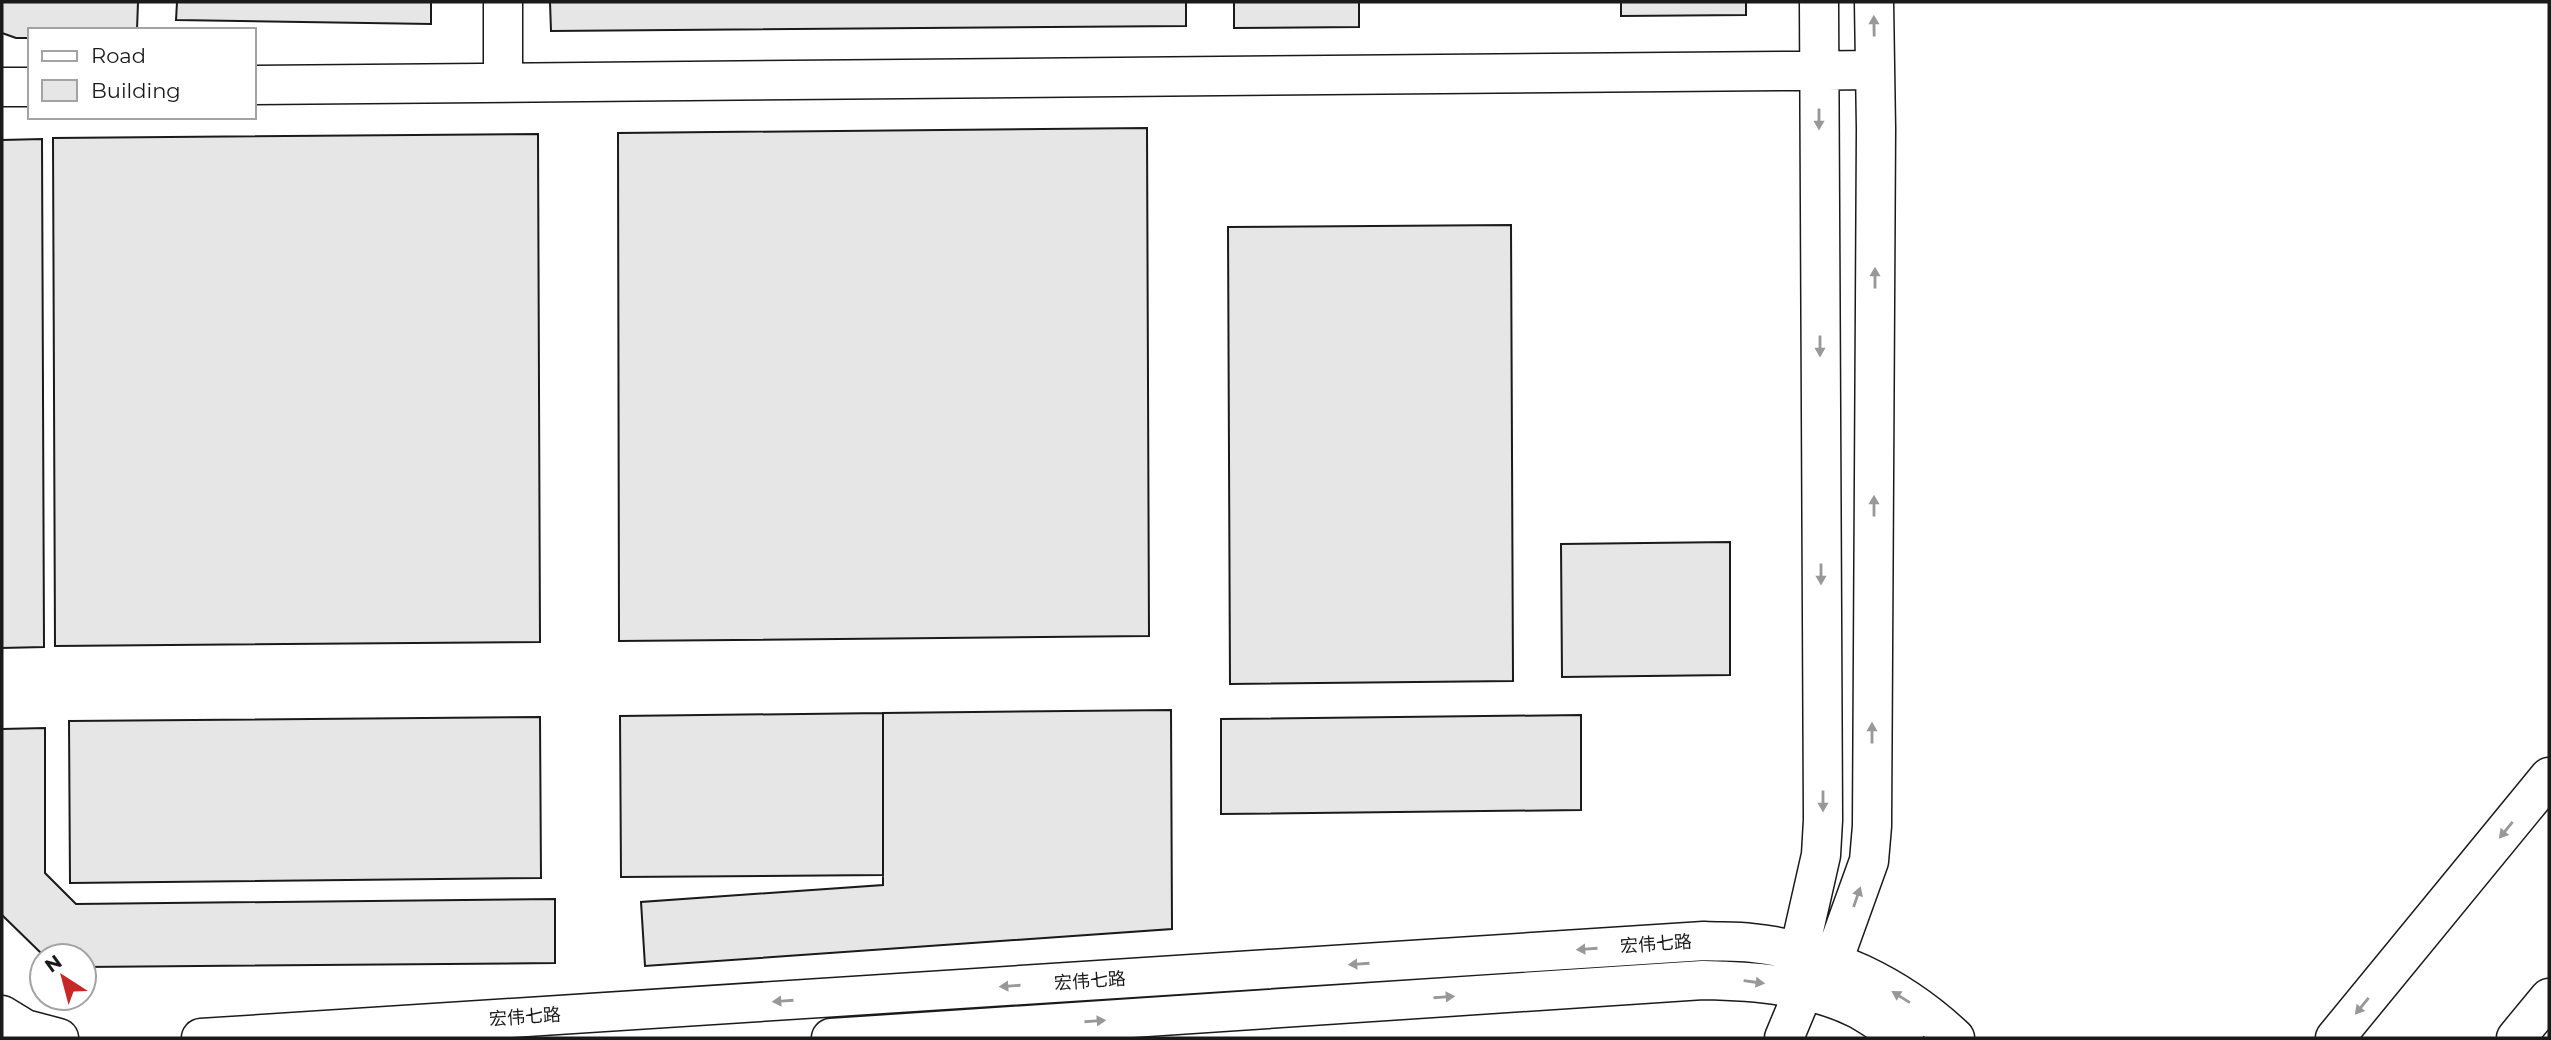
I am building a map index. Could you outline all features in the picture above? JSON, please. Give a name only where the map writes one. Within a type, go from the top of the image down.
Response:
[{"type":"main road","points":[[503,2],[503,83]]},
{"type":"main road","points":[[1816,956],[1823,820],[1819,2]]},
{"type":"main road","points":[[1784,1038],[1816,956],[1869,861],[1872,826],[1874,2]]},
{"type":"main road","points":[[256,85],[1875,70]]},
{"type":"main road","points":[[2,87],[28,87]]},
{"type":"main road","points":[[2335,1038],[2549,777]]},
{"type":"main road","name":"宏伟七路","points":[[201,1038],[1703,941],[1752,943],[1816,956],[1877,982],[1931,1016],[1955,1038]]},
{"type":"main road","points":[[831,1038],[1703,980],[1747,981],[1804,990],[1857,1009],[1904,1038]]},
{"type":"main road","points":[[2516,1038],[2549,998]]},
{"type":"main road","points":[[2,1015],[25,1029],[59,1038]]},
{"type":"building","points":[[2,2],[138,2],[137,28],[28,28],[28,38],[16,38],[2,33]]},
{"type":"building","points":[[177,2],[431,2],[431,24],[176,20]]},
{"type":"building","points":[[550,2],[1186,2],[1186,26],[551,31]]},
{"type":"building","points":[[1234,2],[1359,2],[1359,27],[1234,28]]},
{"type":"building","points":[[1621,2],[1746,2],[1746,15],[1621,16]]},
{"type":"building","points":[[1147,128],[1149,636],[619,641],[618,133]]},
{"type":"building","points":[[538,134],[540,642],[55,646],[53,138]]},
{"type":"building","points":[[42,139],[44,647],[2,648],[2,140]]},
{"type":"building","points":[[1511,225],[1513,681],[1230,684],[1228,227]]},
{"type":"building","points":[[1730,542],[1730,675],[1562,677],[1561,544]]},
{"type":"building","points":[[1171,710],[1172,929],[645,966],[641,902],[883,885],[883,713]]},
{"type":"building","points":[[883,713],[883,875],[621,877],[620,716]]},
{"type":"building","points":[[1581,715],[1581,810],[1221,814],[1221,719]]},
{"type":"building","points":[[540,717],[541,878],[70,883],[69,721]]},
{"type":"building","points":[[45,728],[45,873],[76,904],[555,899],[555,963],[98,967],[98,942],[30,942],[2,915],[2,729]]}]
